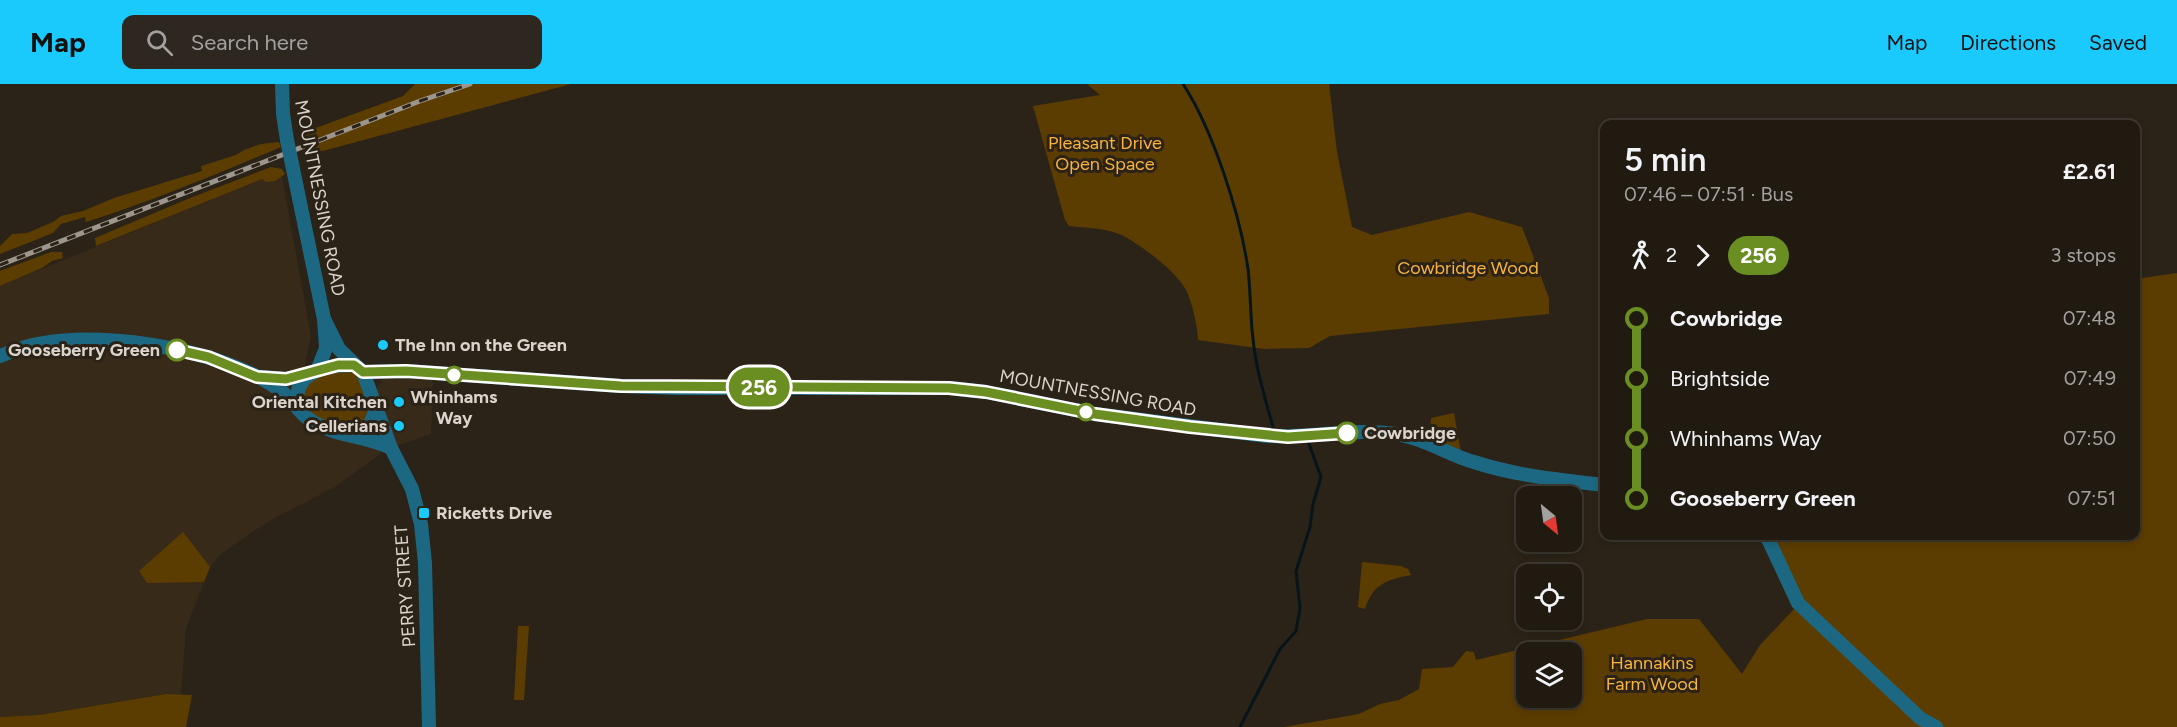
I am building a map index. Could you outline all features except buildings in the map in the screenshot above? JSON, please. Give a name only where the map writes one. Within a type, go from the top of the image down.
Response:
[{"type":"street","name":"MOUNTNESSING ROAD","points":[[282,84],[287,140],[324,319],[326,348],[314,372],[300,384],[296,394],[297,408]]},
{"type":"street","name":"MOUNTNESSING ROAD","points":[[324,319],[339,349],[358,369],[372,394],[376,410]]},
{"type":"street","points":[[0,356],[45,342],[100,340],[137,342],[208,357],[257,377],[282,391],[309,420],[336,433],[374,441],[391,448]]},
{"type":"street","name":"MOUNTNESSING ROAD","points":[[314,372],[338,365],[358,369],[621,386],[949,388],[997,394],[1095,414],[1267,436],[1374,432],[1396,434],[1419,440],[1471,462],[1511,473],[1600,484]]},
{"type":"street","points":[[372,394],[384,378],[397,371]]},
{"type":"street","points":[[257,377],[286,379],[314,372]]},
{"type":"street","points":[[357,437],[370,424],[376,410]]},
{"type":"street","name":"PERRY STREET","points":[[376,410],[391,448],[412,489],[422,532],[427,592],[429,727]]},
{"type":"street","points":[[1769,540],[1798,603],[1920,718],[1936,727]]},
{"type":"shaded area","points":[[281,171],[311,337],[302,378],[304,424],[321,435],[383,447],[380,454],[335,487],[269,521],[220,555],[210,567],[186,628],[181,695],[166,694],[39,715],[0,717],[0,286]]},
{"type":"shaded area","points":[[433,370],[431,434],[391,448],[373,394],[384,378]]},
{"type":"green space","points":[[415,84],[571,84],[308,155],[302,133],[403,96]]},
{"type":"green space","points":[[1087,84],[1329,84],[1337,152],[1352,227],[1372,235],[1469,212],[1522,227],[1549,298],[1549,314],[1330,336],[1309,348],[1264,349],[1198,340],[1191,302],[1186,290],[1166,266],[1146,250],[1119,234],[1101,229],[1069,226],[1065,220],[1033,106],[1100,95]]},
{"type":"green space","points":[[279,142],[281,147],[209,177],[86,222],[85,217],[61,224],[53,233],[0,254],[0,246],[12,234],[27,233],[61,216],[83,211],[114,198],[202,171],[201,166],[261,144]]},
{"type":"green space","points":[[271,167],[282,169],[285,174],[275,181],[266,182],[262,179],[96,246],[95,238]]},
{"type":"green space","points":[[51,252],[62,252],[63,258],[0,286],[0,271]]},
{"type":"green space","name":"Hannakins Farm Wood","points":[[2177,273],[2177,727],[1284,727],[1359,714],[1380,704],[1399,700],[1419,689],[1422,669],[1453,667],[1466,651],[1474,652],[1476,660],[1516,650],[1516,708],[1582,708],[1582,642],[1551,642],[1647,619],[1699,619],[1742,674],[1760,645],[1797,606],[1767,540],[2140,540],[2140,278]]},
{"type":"green space","points":[[353,367],[374,410],[358,434],[325,423],[301,406],[304,387],[312,379]]},
{"type":"green space","points":[[1454,413],[1462,458],[1433,446],[1430,434],[1431,418]]},
{"type":"green space","points":[[183,532],[210,567],[204,582],[147,583],[139,571]]},
{"type":"green space","points":[[1362,562],[1401,566],[1408,569],[1411,575],[1382,584],[1372,594],[1365,609],[1358,607]]},
{"type":"green space","points":[[518,626],[529,626],[524,700],[514,700]]},
{"type":"green space","points":[[166,694],[192,695],[186,727],[0,727],[0,717],[39,715]]},
{"type":"waterway","points":[[1183,84],[1215,148],[1239,223],[1248,269],[1255,357],[1273,427]]},
{"type":"waterway","points":[[1240,727],[1280,649],[1296,631],[1300,608],[1296,571],[1310,527],[1313,504],[1321,477],[1308,441]]},
{"type":"railway","points":[[0,265],[420,101],[470,84]]},
{"type":"bus line","name":"256","points":[[177,350],[208,357],[257,377],[286,379],[338,365],[354,365],[363,372],[372,373],[406,371],[621,386],[949,388],[986,392],[1095,414],[1267,436],[1347,433]]},
{"type":"place","name":"The Inn on the Green","points":[[383,345]]},
{"type":"place","name":"Gooseberry Green","points":[[177,350]]},
{"type":"place","name":"Whinhams Way","points":[[454,375]]},
{"type":"place","name":"Oriental Kitchen","points":[[399,402]]},
{"type":"place","name":"Cellerians","points":[[399,426]]},
{"type":"place","name":"Cowbridge","points":[[1347,433]]},
{"type":"place","name":"Ricketts Drive","points":[[424,513]]},
{"type":"park label","name":"Pleasant Drive Open Space","points":[[1105,153]]},
{"type":"park label","name":"Cowbridge Wood","points":[[1468,268]]}]
